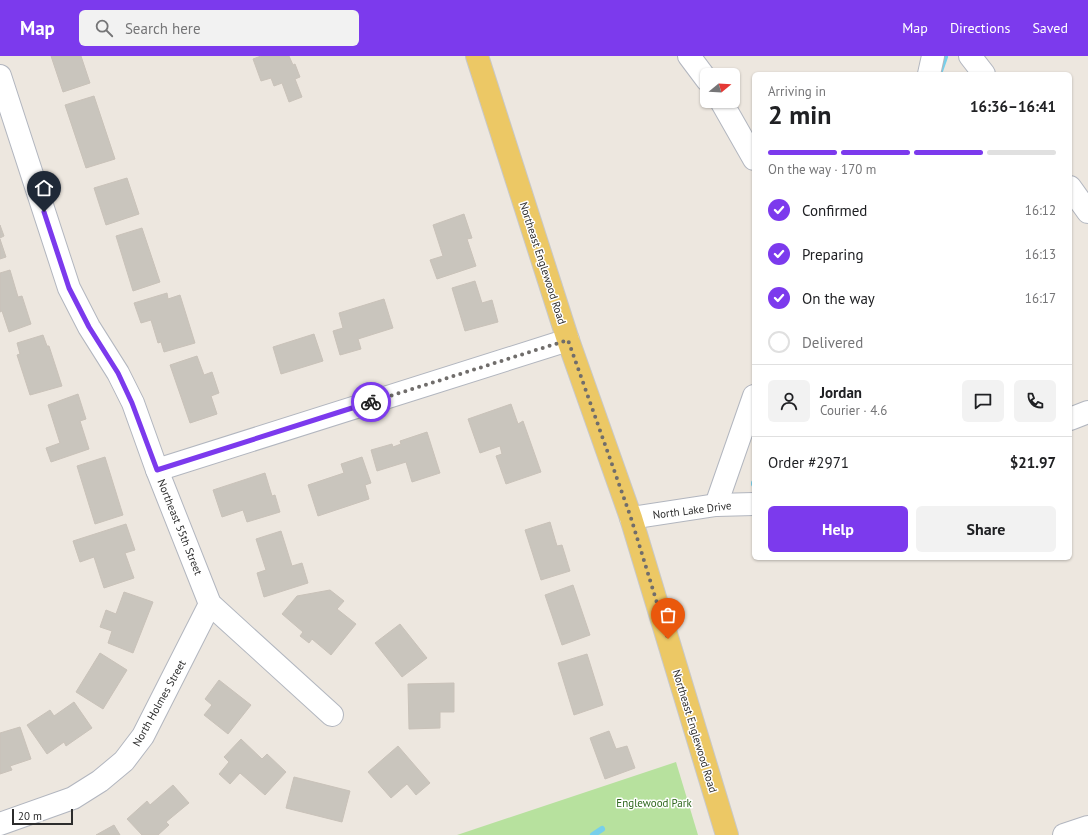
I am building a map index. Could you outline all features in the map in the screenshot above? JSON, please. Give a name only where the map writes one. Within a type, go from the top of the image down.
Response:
[{"type":"main road","name":"Northeast Englewood Road","points":[[477,56],[568,340],[631,518],[727,835]]},
{"type":"street","points":[[688,56],[700,71]]},
{"type":"street","points":[[929,72],[933,56]]},
{"type":"street","points":[[970,56],[982,72]]},
{"type":"street","name":"Northeast 55th Street","points":[[0,76],[69,288],[89,327],[118,373],[132,403],[210,604],[332,715]]},
{"type":"street","points":[[724,108],[752,156]]},
{"type":"street","points":[[1072,190],[1088,212]]},
{"type":"street","points":[[157,470],[568,340]]},
{"type":"street","points":[[716,506],[752,402]]},
{"type":"street","points":[[1072,418],[1088,412]]},
{"type":"street","name":"North Lake Drive","points":[[631,518],[716,506],[752,504]]},
{"type":"street","name":"North Holmes Street","points":[[0,824],[73,798],[100,781],[124,761],[143,736],[210,604]]},
{"type":"street","points":[[1064,835],[1088,827]]},
{"type":"green space","name":"Englewood Park","points":[[676,762],[698,835],[457,835]]},
{"type":"building","points":[[51,56],[81,56],[90,83],[63,92]]},
{"type":"building","points":[[261,56],[289,56],[293,65],[295,64],[300,77],[295,79],[302,97],[289,102],[282,83],[274,86],[271,78],[261,81],[253,59]]},
{"type":"building","points":[[94,96],[115,159],[86,168],[65,105]]},
{"type":"building","points":[[127,178],[139,214],[106,225],[94,188]]},
{"type":"building","points":[[464,214],[472,238],[467,239],[476,266],[437,279],[430,260],[443,256],[433,225]]},
{"type":"building","points":[[0,225],[4,236],[0,238]]},
{"type":"building","points":[[142,228],[160,282],[133,291],[116,236]]},
{"type":"building","points":[[0,239],[6,257],[0,259]]},
{"type":"building","points":[[10,270],[18,297],[22,296],[31,324],[9,332],[2,311],[0,312],[0,273]]},
{"type":"building","points":[[475,281],[482,303],[492,300],[498,322],[465,331],[452,288]]},
{"type":"building","points":[[167,293],[168,299],[180,295],[195,343],[164,352],[161,342],[158,343],[151,320],[141,323],[134,303]]},
{"type":"building","points":[[384,299],[393,328],[358,339],[361,349],[340,355],[333,331],[343,328],[339,313]]},
{"type":"building","points":[[314,334],[323,361],[281,374],[273,347]]},
{"type":"building","points":[[43,335],[47,346],[49,346],[62,386],[30,395],[17,355],[20,354],[17,343]]},
{"type":"building","points":[[197,356],[204,375],[212,372],[219,393],[211,396],[217,414],[190,423],[170,365]]},
{"type":"building","points":[[78,394],[86,419],[80,421],[89,449],[51,462],[46,448],[60,443],[48,405]]},
{"type":"building","points":[[511,404],[518,424],[523,421],[541,472],[506,484],[496,456],[502,454],[500,446],[480,453],[468,419]]},
{"type":"building","points":[[427,432],[440,473],[412,482],[406,462],[377,471],[371,450],[392,444],[393,447],[401,444],[400,441]]},
{"type":"building","points":[[105,457],[123,515],[95,524],[77,466]]},
{"type":"building","points":[[362,457],[371,483],[365,485],[369,499],[318,516],[308,485],[344,473],[341,464]]},
{"type":"building","points":[[265,473],[272,496],[275,495],[280,512],[247,522],[243,510],[222,517],[213,490]]},
{"type":"building","points":[[550,522],[557,546],[562,545],[570,571],[541,580],[525,530]]},
{"type":"building","points":[[126,524],[135,550],[125,553],[134,578],[104,588],[94,557],[80,562],[73,541]]},
{"type":"building","points":[[281,531],[292,566],[302,563],[308,583],[264,597],[257,573],[266,570],[256,539]]},
{"type":"building","points":[[573,585],[590,635],[562,645],[545,595]]},
{"type":"building","points":[[330,590],[344,601],[337,609],[356,624],[331,655],[312,639],[309,643],[300,636],[303,632],[282,614],[297,596]]},
{"type":"building","points":[[124,592],[153,602],[133,653],[108,643],[112,631],[100,627],[106,610],[116,614]]},
{"type":"building","points":[[400,624],[427,658],[402,677],[375,643]]},
{"type":"building","points":[[100,653],[127,670],[103,709],[76,692]]},
{"type":"building","points":[[587,654],[603,705],[574,715],[558,663]]},
{"type":"building","points":[[219,680],[251,705],[228,734],[204,715],[212,705],[205,699]]},
{"type":"building","points":[[454,683],[454,712],[440,712],[440,728],[409,729],[408,684]]},
{"type":"building","points":[[74,702],[92,728],[66,746],[64,742],[47,754],[27,725],[50,710],[54,716]]},
{"type":"building","points":[[20,727],[31,759],[10,766],[12,770],[0,774],[0,733]]},
{"type":"building","points":[[609,731],[616,749],[627,746],[635,768],[605,779],[590,738]]},
{"type":"building","points":[[241,739],[262,759],[267,754],[286,772],[265,795],[240,773],[230,784],[219,774],[229,762],[224,757]]},
{"type":"building","points":[[398,746],[430,783],[416,795],[407,784],[391,798],[368,772]]},
{"type":"building","points":[[294,777],[350,791],[342,822],[286,808]]},
{"type":"building","points":[[173,785],[189,803],[166,822],[169,825],[158,835],[142,835],[127,819],[147,801],[150,805]]},
{"type":"building","points":[[114,825],[120,835],[96,835]]},
{"type":"waterway","points":[[940,71],[945,57]]},
{"type":"waterway","points":[[593,835],[602,829]]},
{"type":"way so far","points":[[371,402],[568,340],[631,518],[668,639]]},
{"type":"route","points":[[44,212],[69,288],[89,327],[118,373],[132,403],[157,470],[371,402]]}]
